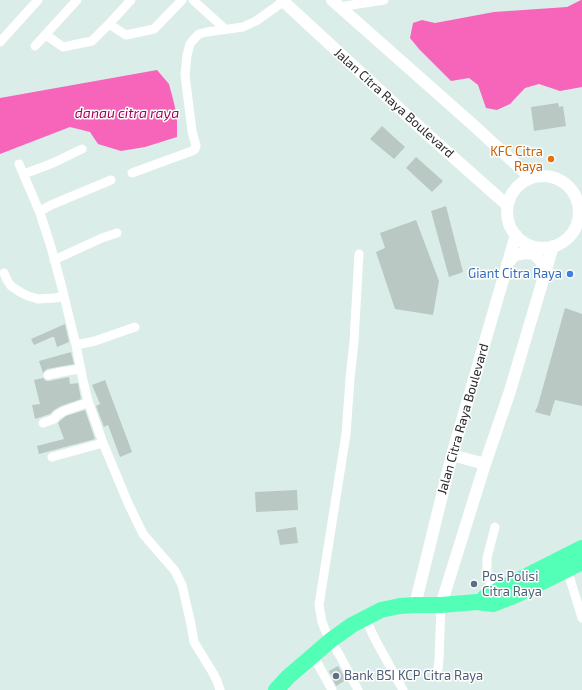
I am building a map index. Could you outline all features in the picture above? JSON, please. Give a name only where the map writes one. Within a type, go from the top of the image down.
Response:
[{"type":"highway","points":[[478,602],[493,592],[582,548]]},
{"type":"highway","points":[[276,690],[330,640],[352,625],[381,610],[415,605],[441,605],[478,602],[493,604],[582,562]]},
{"type":"main road","name":"Jalan Citra Raya Boulevard","points":[[283,1],[507,205]]},
{"type":"main road","points":[[335,3],[531,178]]},
{"type":"main road","points":[[542,176],[554,177],[564,182],[572,190],[577,200],[579,212],[577,223],[572,233],[564,241],[553,246],[543,248],[524,242],[516,235],[510,226],[507,216],[507,205],[512,194],[520,184],[531,178],[542,176]]},
{"type":"main road","name":"Jalan Citra Raya Boulevard","points":[[415,605],[452,455],[516,235]]},
{"type":"main road","points":[[441,605],[485,464],[510,391],[553,246]]},
{"type":"main road","points":[[507,264],[514,256],[525,253],[534,254],[541,261],[545,272]]},
{"type":"main road","points":[[452,455],[485,464]]},
{"type":"street","points":[[0,42],[38,0]]},
{"type":"street","points":[[36,46],[77,0]]},
{"type":"street","points":[[46,35],[63,47],[92,41],[130,0]]},
{"type":"street","points":[[109,24],[126,35],[154,30],[182,0]]},
{"type":"street","points":[[193,0],[225,30]]},
{"type":"street","points":[[335,3],[384,0]]},
{"type":"street","points":[[132,173],[192,151],[196,146],[192,131],[185,76],[187,55],[190,44],[194,39],[199,34],[207,32],[243,27],[256,21],[283,1]]},
{"type":"street","points":[[24,174],[48,166],[82,149]]},
{"type":"street","points":[[19,164],[40,214],[54,260],[76,345],[89,404],[128,503],[143,534],[175,571],[182,585],[194,642],[213,673],[220,690]]},
{"type":"street","points":[[40,214],[42,210],[50,205],[112,180]]},
{"type":"street","points":[[54,260],[102,238],[117,233]]},
{"type":"street","points":[[358,690],[330,640],[322,622],[319,605],[346,434],[354,341],[359,254]]},
{"type":"street","points":[[4,273],[11,286],[28,296],[38,299],[64,296]]},
{"type":"street","points":[[76,345],[95,341],[135,327]]},
{"type":"street","points":[[48,375],[81,369]]},
{"type":"street","points":[[43,423],[54,419],[57,415],[64,411],[84,404],[89,404]]},
{"type":"street","points":[[52,457],[104,443]]},
{"type":"street","points":[[493,592],[487,573],[487,558],[495,527]]},
{"type":"street","points":[[567,569],[582,618]]},
{"type":"street","points":[[435,675],[440,660],[441,605]]},
{"type":"street","points":[[365,618],[403,690]]},
{"type":"street","points":[[313,655],[332,690]]},
{"type":"water","points":[[581,0],[582,87],[560,91],[539,84],[525,88],[510,104],[497,110],[486,108],[478,85],[469,78],[451,81],[410,38],[413,23],[422,20],[435,23],[494,12],[567,7]]},
{"type":"water","name":"danau citra raya","points":[[157,70],[169,84],[177,116],[177,137],[145,147],[121,151],[98,144],[90,132],[70,127],[0,154],[0,98]]},
{"type":"building","points":[[558,103],[559,107],[563,106],[566,126],[534,131],[531,107]]},
{"type":"building","points":[[382,126],[405,147],[394,159],[370,139]]},
{"type":"building","points":[[416,157],[443,181],[432,192],[406,168]]},
{"type":"building","points":[[446,206],[463,272],[449,277],[431,211]]},
{"type":"building","points":[[416,220],[439,281],[433,315],[395,309],[376,252],[385,248],[380,233]]},
{"type":"building","points":[[565,308],[582,314],[582,406],[555,400],[550,416],[535,412]]},
{"type":"building","points":[[65,324],[69,342],[57,347],[54,337],[52,337],[34,345],[31,339]]},
{"type":"building","points":[[71,352],[74,364],[47,369],[43,373],[39,361]]},
{"type":"building","points":[[69,377],[70,384],[78,383],[81,399],[61,406],[50,414],[35,419],[32,405],[40,404],[34,380],[43,378],[46,381],[49,381]]},
{"type":"building","points":[[105,380],[132,452],[120,457],[108,425],[104,427],[96,406],[100,404],[92,385]]},
{"type":"building","points":[[85,410],[95,439],[39,454],[37,446],[64,439],[58,423],[61,420],[66,416]]},
{"type":"building","points":[[297,490],[298,510],[256,512],[255,492]]},
{"type":"building","points":[[296,527],[298,543],[280,545],[277,530]]},
{"type":"building","points":[[338,666],[346,680],[336,686],[329,671]]},
{"type":"place","name":"KFC Citra Raya","points":[[551,159]]},
{"type":"place","name":"Giant Citra Raya","points":[[570,274]]},
{"type":"place","name":"Pos Polisi Citra Raya","points":[[474,584]]},
{"type":"place","name":"Bank BSI KCP Citra Raya","points":[[336,676]]}]
